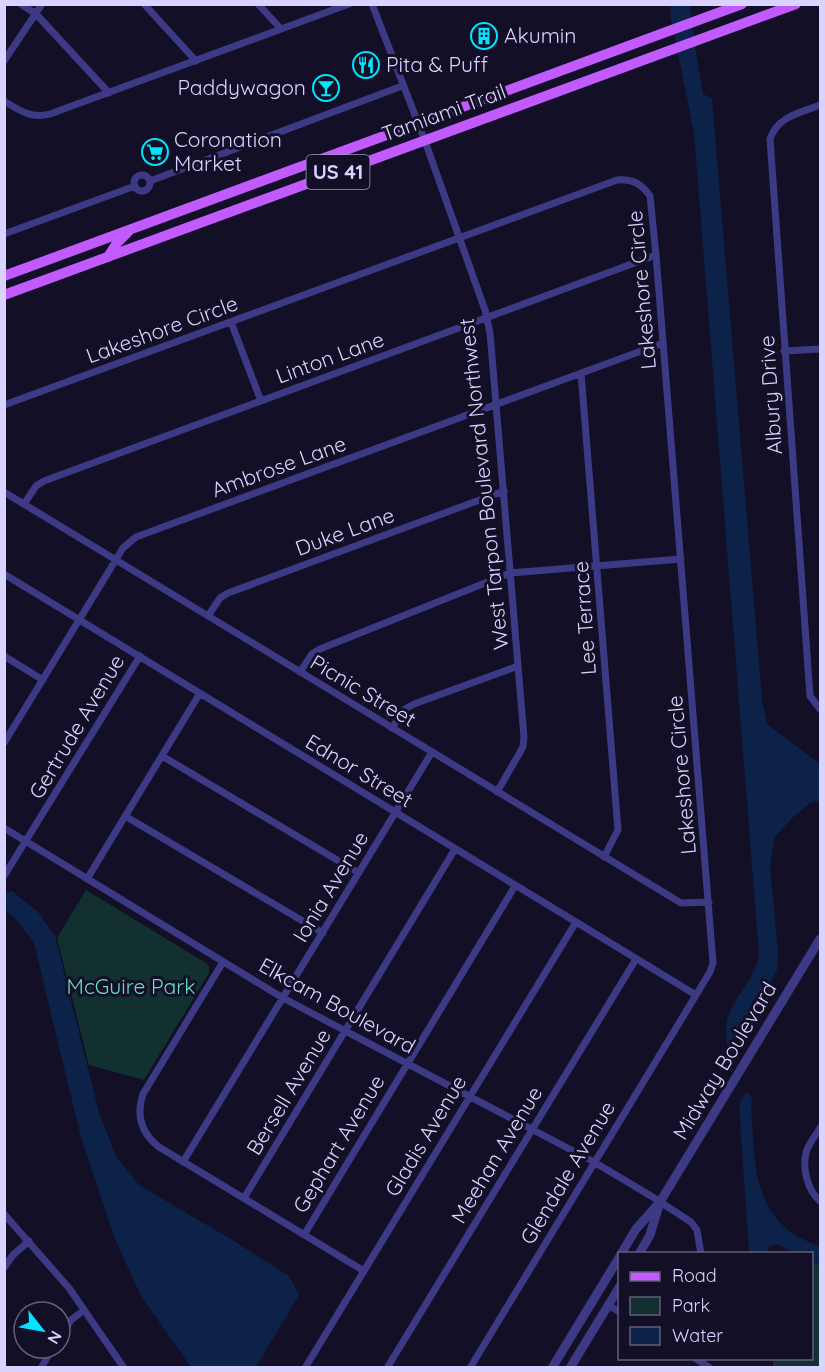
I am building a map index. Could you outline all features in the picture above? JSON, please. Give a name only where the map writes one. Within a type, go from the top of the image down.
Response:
[{"type":"main road","name":"Tamiami Trail","points":[[4,276],[742,4]]},
{"type":"main road","name":"Tamiami Trail","points":[[4,295],[796,4]]},
{"type":"main road","points":[[108,257],[117,243],[130,230]]},
{"type":"main road","points":[[76,269],[91,255],[99,242]]},
{"type":"street","points":[[21,4],[36,14],[109,93]]},
{"type":"street","points":[[4,61],[42,4]]},
{"type":"street","points":[[144,4],[196,61]]},
{"type":"street","points":[[258,4],[281,29]]},
{"type":"street","points":[[4,102],[26,114],[42,116],[349,4]]},
{"type":"street","name":"West Tarpon Boulevard Northwest","points":[[372,4],[459,238],[487,318],[491,340],[523,747],[497,792]]},
{"type":"street","name":"Tamiami Trail","points":[[4,234],[135,186],[140,190],[145,190],[149,187],[150,181],[402,86]]},
{"type":"street","name":"Albury Drive","points":[[820,105],[779,122],[773,129],[770,139],[810,696],[820,709]]},
{"type":"street","name":"Lakeshore Circle","points":[[4,405],[617,180],[627,179],[644,188],[650,196],[656,255],[710,902],[713,963],[696,996]]},
{"type":"street","name":"Linton Lane","points":[[24,504],[36,486],[44,481],[656,255]]},
{"type":"street","points":[[231,322],[261,401]]},
{"type":"street","name":"Ambrose Lane","points":[[5,740],[116,560],[128,542],[136,537],[663,343]]},
{"type":"street","points":[[784,351],[820,349]]},
{"type":"street","name":"Lee Terrace","points":[[581,373],[618,830],[604,857]]},
{"type":"street","name":"Duke Lane","points":[[208,616],[220,598],[228,593],[504,491]]},
{"type":"street","name":"Picnic Street","points":[[4,492],[681,903],[710,902]]},
{"type":"street","points":[[300,672],[312,654],[320,649],[510,573],[681,559]]},
{"type":"street","name":"Ednor Street","points":[[4,574],[696,996]]},
{"type":"street","points":[[4,656],[43,680]]},
{"type":"street","name":"Gertrude Avenue","points":[[4,876],[140,656]]},
{"type":"street","points":[[392,728],[405,709],[414,704],[518,666]]},
{"type":"street","points":[[87,879],[200,693]]},
{"type":"street","name":"Ionia Avenue","points":[[183,1162],[432,752]]},
{"type":"street","points":[[162,756],[359,873]]},
{"type":"street","points":[[125,816],[322,933]]},
{"type":"street","name":"Elkcam Boulevard","points":[[4,828],[283,998],[594,1162],[660,1202],[691,1222],[697,1230],[700,1252]]},
{"type":"street","name":"Bersell Avenue","points":[[244,1198],[455,849]]},
{"type":"street","name":"Gephart Avenue","points":[[304,1235],[516,886]]},
{"type":"street","name":"Gladis Avenue","points":[[305,1368],[576,922]]},
{"type":"street","name":"Midway Boulevard","points":[[622,1252],[636,1229],[660,1202],[819,946]]},
{"type":"street","name":"Meehan Avenue","points":[[387,1368],[636,959]]},
{"type":"street","points":[[223,962],[143,1094],[139,1111],[145,1131],[153,1142],[183,1162],[364,1271]]},
{"type":"street","name":"Glendale Avenue","points":[[470,1368],[696,996]]},
{"type":"street","points":[[820,1128],[806,1151],[809,1187],[820,1201]]},
{"type":"street","name":"Midway Boulevard","points":[[640,1252],[650,1235],[660,1202]]},
{"type":"street","points":[[4,1214],[29,1241],[84,1310],[124,1368]]},
{"type":"street","points":[[4,1268],[13,1255],[29,1241]]},
{"type":"street","name":"Midway Boulevard","points":[[552,1368],[618,1258]]},
{"type":"street","points":[[570,1368],[618,1289]]},
{"type":"street","points":[[608,1305],[618,1311]]},
{"type":"street","points":[[72,1319],[84,1310]]},
{"type":"green space","name":"McGuire Park","points":[[86,890],[209,967],[209,973],[144,1080],[89,1065],[57,938]]},
{"type":"green space","points":[[813,1262],[820,1265],[820,1367],[773,1368],[773,1360],[813,1360]]},
{"type":"water","points":[[671,5],[690,5],[703,94],[712,98],[762,700],[767,724],[820,764],[820,801],[811,802],[775,837],[770,865],[778,951],[777,970],[749,1021],[750,1029],[730,1062],[726,1036],[728,1017],[755,969],[759,954],[694,133],[670,14]]},
{"type":"water","points":[[12,891],[38,912],[55,936],[99,1113],[116,1156],[139,1185],[289,1276],[299,1295],[256,1367],[191,1367],[141,1296],[115,1239],[80,1134],[34,943],[14,917],[5,910],[5,894]]},
{"type":"water","points":[[747,1093],[752,1097],[751,1113],[757,1175],[768,1206],[776,1218],[788,1229],[802,1239],[820,1246],[820,1265],[813,1262],[813,1252],[793,1252],[777,1244],[769,1246],[768,1252],[749,1252],[739,1106],[741,1099]]},
{"type":"place","name":"Akumin","points":[[484,36]]},
{"type":"place","name":"Pita & Puff","points":[[366,65]]},
{"type":"place","name":"Paddywagon","points":[[326,88]]},
{"type":"place","name":"Coronation Market","points":[[155,152]]}]
